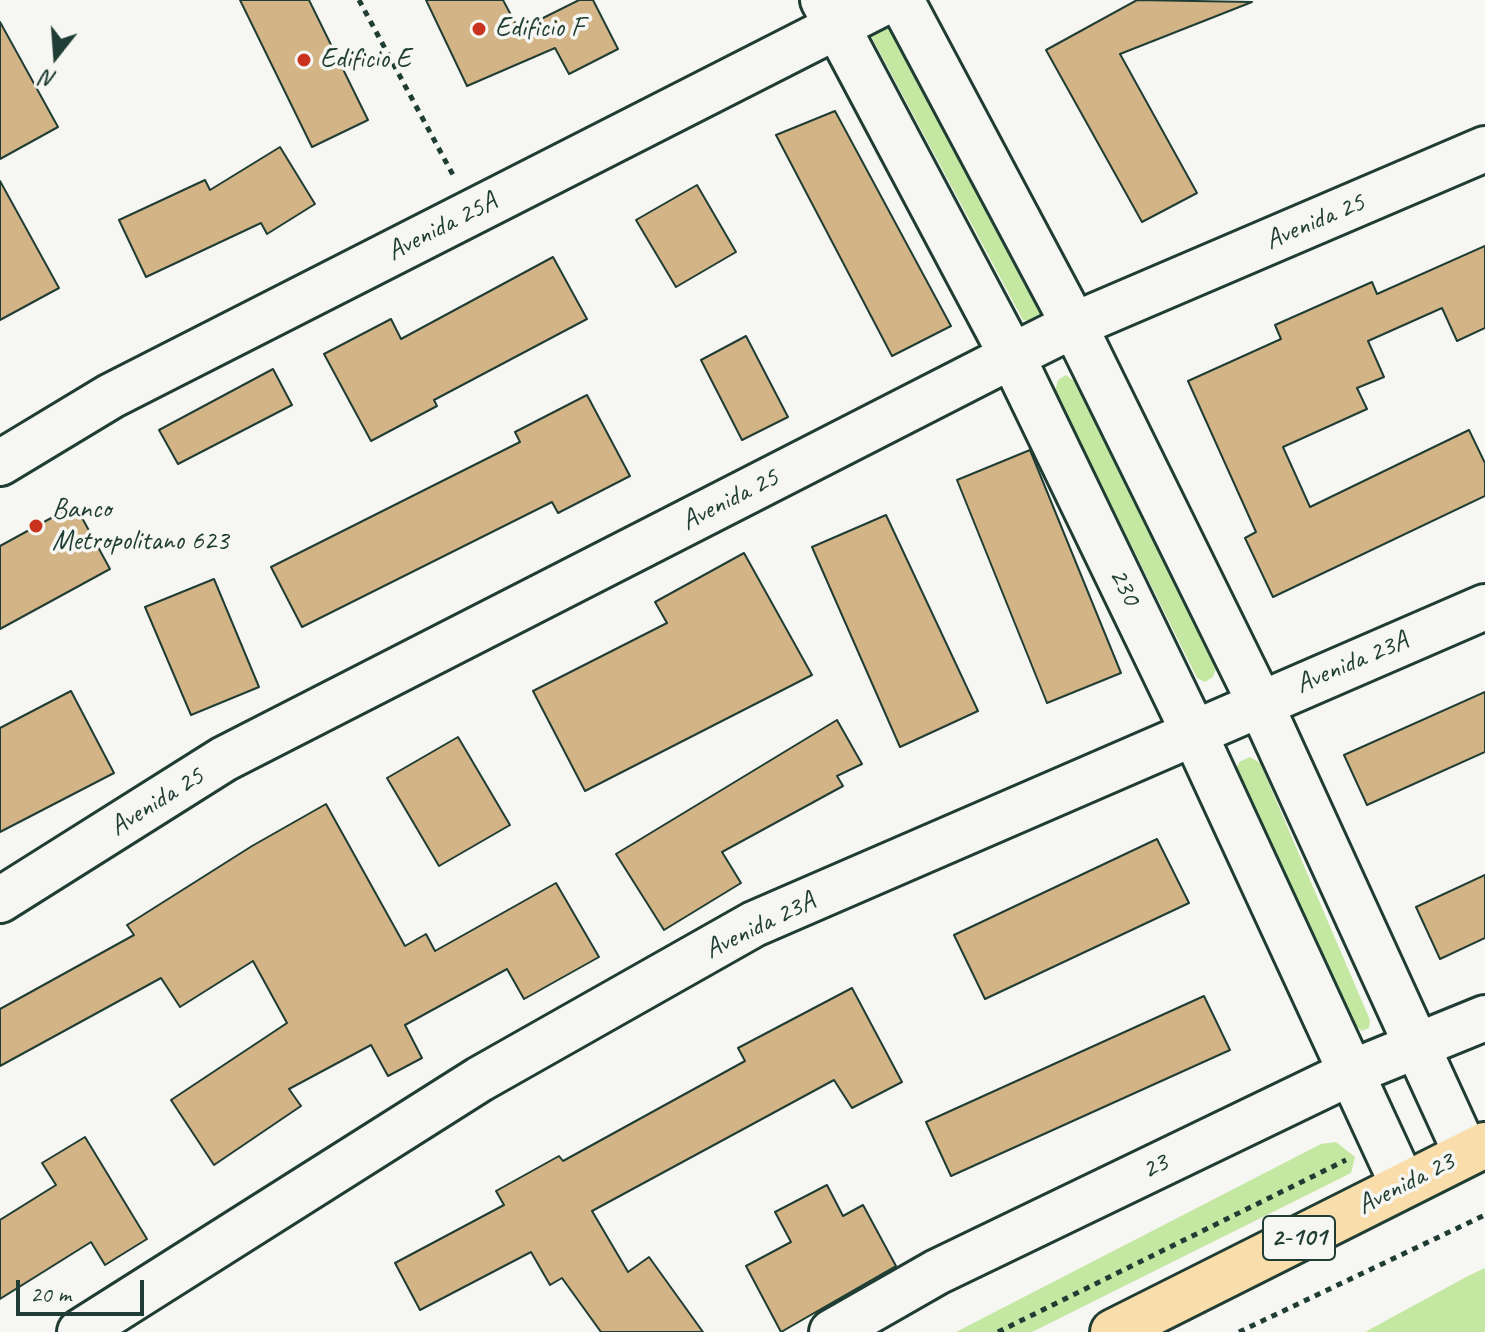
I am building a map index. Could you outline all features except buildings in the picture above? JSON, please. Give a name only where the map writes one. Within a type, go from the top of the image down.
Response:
[{"type":"main road","name":"Avenida 23","points":[[1113,1332],[1476,1149]]},
{"type":"street","name":"Avenida 25A","points":[[0,463],[111,396],[473,211],[831,13],[889,0]]},
{"type":"street","points":[[901,0],[1074,325],[1260,703],[1415,1047],[1476,1149]]},
{"type":"street","name":"230","points":[[831,13],[1012,356],[1194,733],[1403,1185]]},
{"type":"street","name":"Avenida 25","points":[[0,900],[224,759],[1012,356],[1074,325],[1485,149]]},
{"type":"street","name":"Avenida 23A","points":[[80,1332],[480,1079],[754,924],[1485,607]]},
{"type":"street","name":"23","points":[[832,1332],[937,1272],[1350,1073],[1485,1018]]},
{"type":"path","points":[[359,0],[473,211]]},
{"type":"path","points":[[998,1332],[1382,1142]]},
{"type":"path","points":[[1239,1332],[1485,1215]]},
{"type":"green space","points":[[887,23],[1047,311],[1042,323],[1023,320],[871,36],[874,25]]},
{"type":"green space","points":[[1066,375],[1074,381],[1217,666],[1213,677],[1205,682],[1197,678],[1055,391],[1058,380]]},
{"type":"green space","points":[[1250,757],[1260,763],[1370,1020],[1369,1028],[1362,1031],[1355,1025],[1235,773],[1239,762]]},
{"type":"green space","points":[[1336,1142],[1355,1157],[1351,1173],[1032,1332],[956,1332],[1321,1144]]},
{"type":"green space","points":[[1485,1268],[1485,1332],[1365,1332],[1468,1276]]},
{"type":"place","name":"Edificio F","points":[[479,29]]},
{"type":"place","name":"Edificio E","points":[[304,60]]},
{"type":"place","name":"Banco Metropolitano 623","points":[[36,526]]}]
